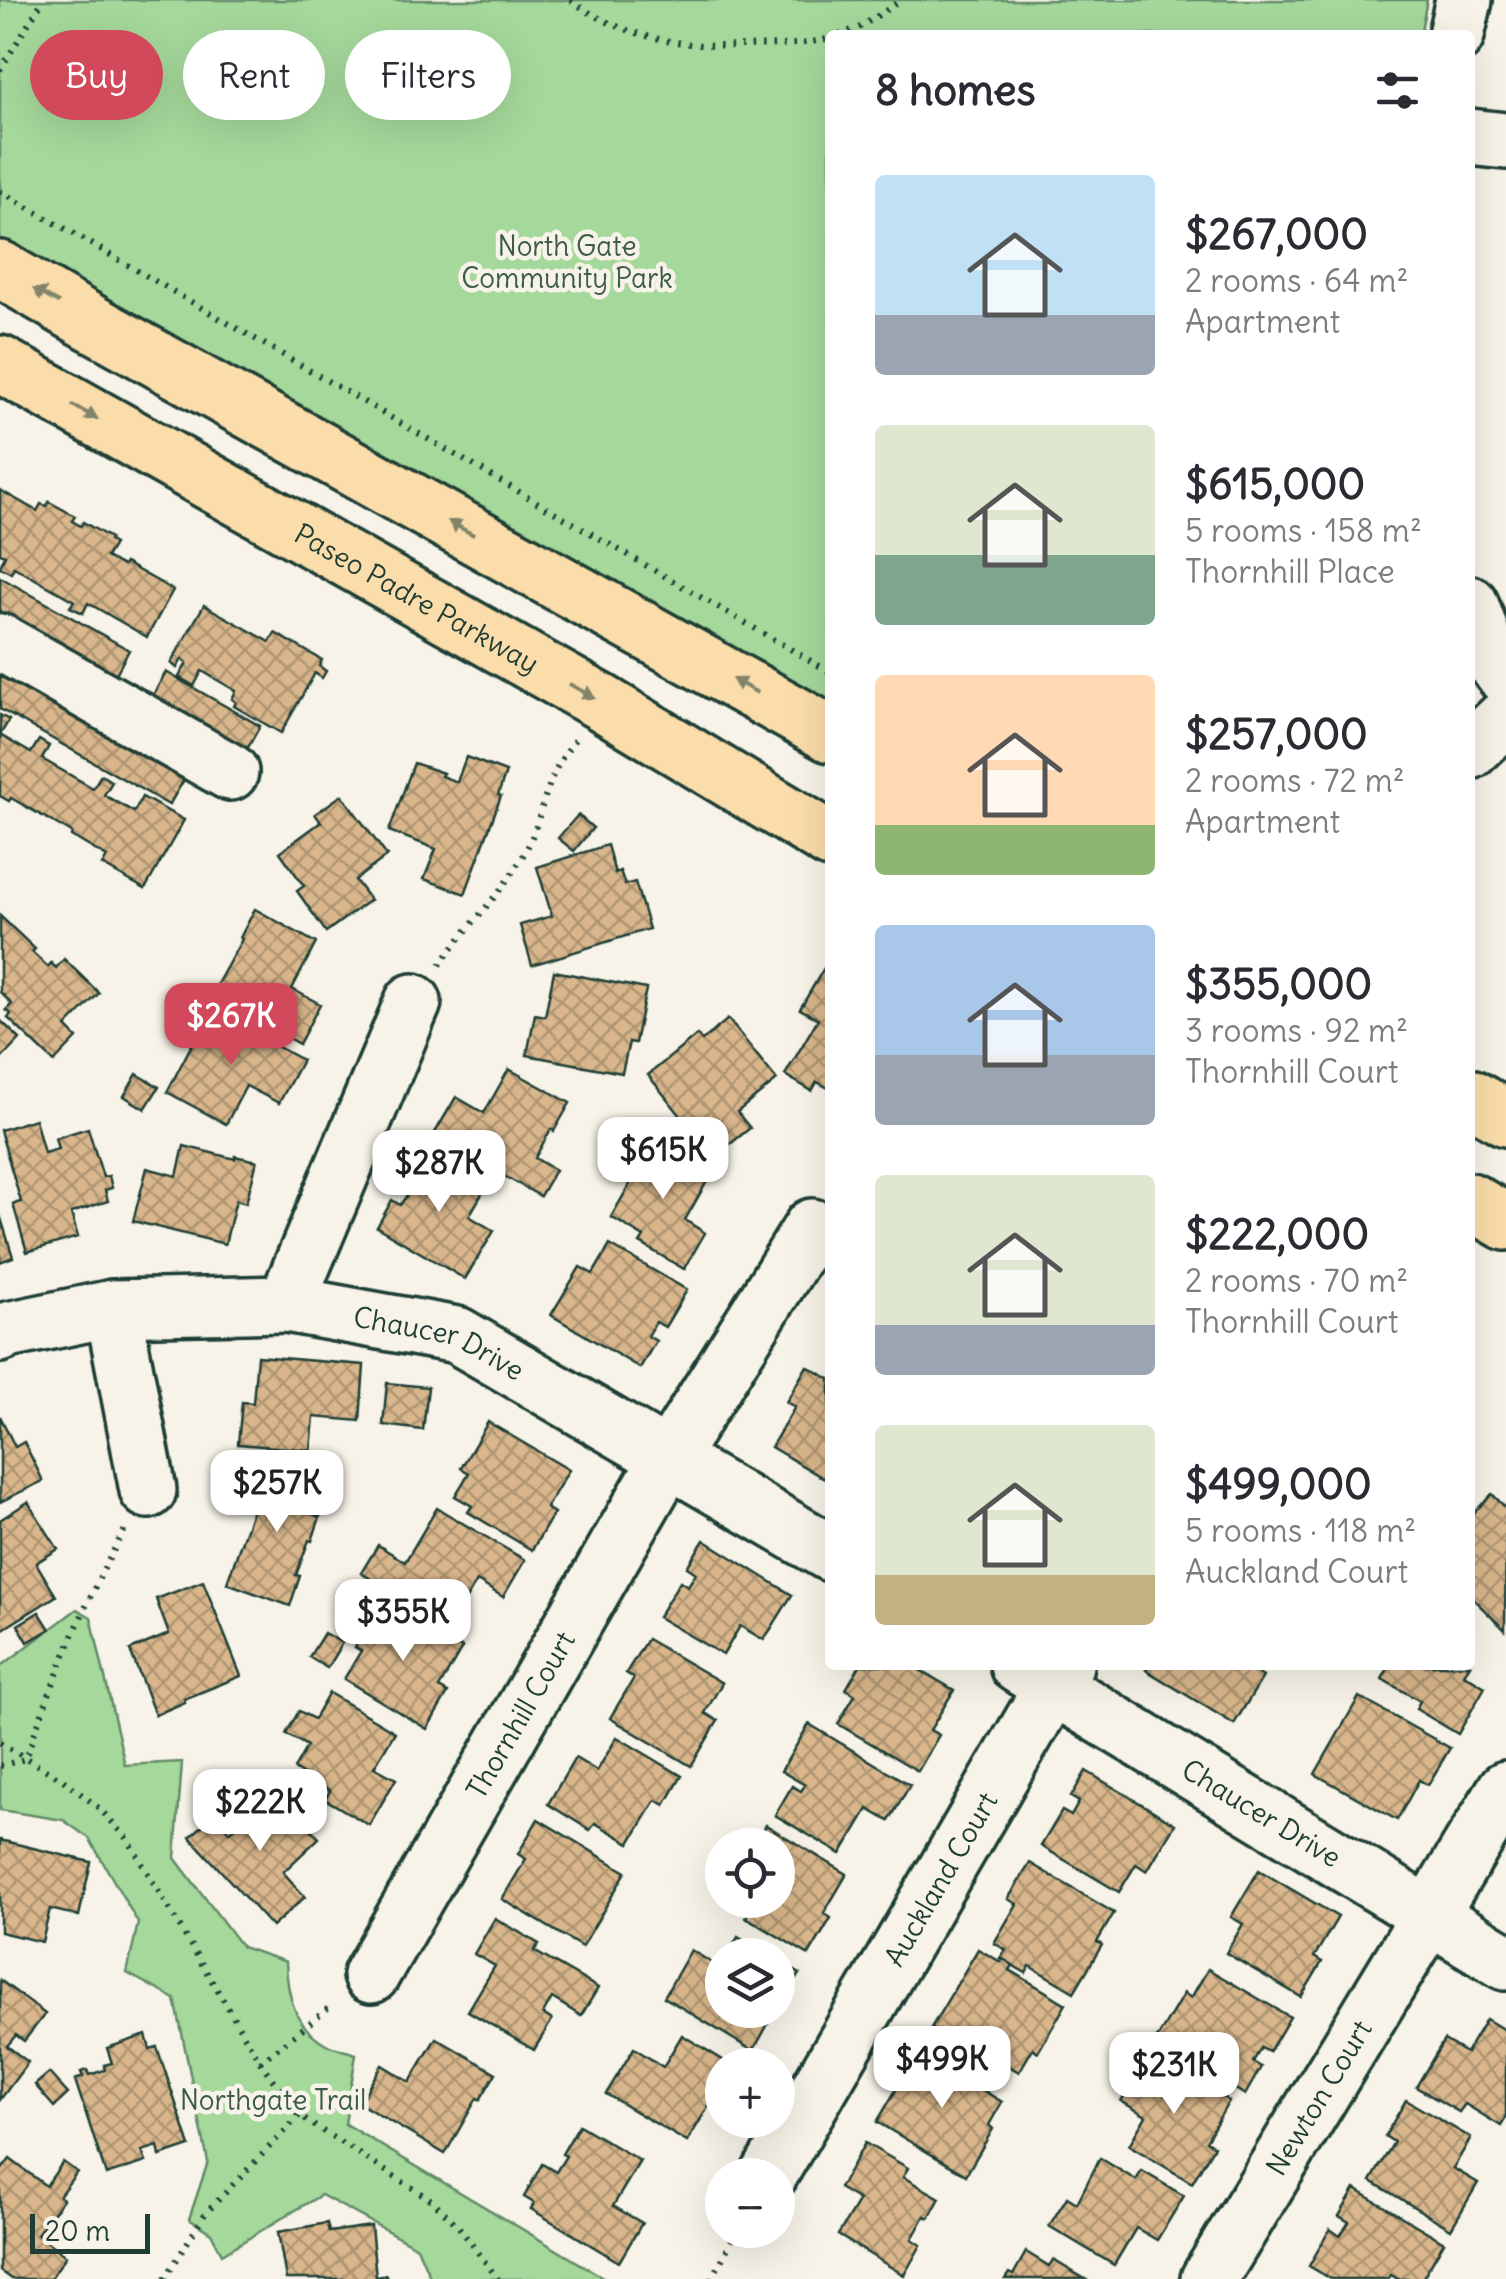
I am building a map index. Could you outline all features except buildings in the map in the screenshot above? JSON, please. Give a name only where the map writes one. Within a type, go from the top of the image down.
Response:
[{"type":"main road","points":[[0,269],[825,731]]},
{"type":"main road","name":"Paseo Padre Parkway","points":[[0,364],[602,702],[825,837]]},
{"type":"main road","points":[[1475,1100],[1506,1118]]},
{"type":"main road","points":[[1475,1204],[1506,1222]]},
{"type":"street","points":[[1457,30],[1464,0]]},
{"type":"street","points":[[1475,137],[1506,140]]},
{"type":"street","points":[[1475,618],[1489,656],[1506,678]]},
{"type":"street","points":[[0,642],[230,772]]},
{"type":"street","points":[[1475,746],[1506,718]]},
{"type":"street","points":[[286,1304],[413,1002]]},
{"type":"street","name":"Thornhill Court","points":[[371,1975],[670,1457],[812,1227]]},
{"type":"street","name":"Chaucer Drive","points":[[0,1334],[113,1308],[286,1304],[457,1335],[825,1550]]},
{"type":"street","points":[[113,1308],[148,1490]]},
{"type":"street","name":"Chaucer Drive","points":[[1045,1672],[1506,1962]]},
{"type":"street","name":"Auckland Court","points":[[778,2158],[1045,1672]]},
{"type":"street","name":"Newton Court","points":[[1209,2279],[1506,1789]]},
{"type":"path","points":[[0,70],[44,0]]},
{"type":"path","points":[[571,0],[614,25],[696,45],[780,47],[825,39]]},
{"type":"path","points":[[852,30],[902,0]]},
{"type":"path","points":[[0,191],[825,669]]},
{"type":"path","points":[[413,1002],[528,848],[550,782],[576,737]]},
{"type":"path","points":[[25,1759],[60,1664],[112,1553],[148,1490]]},
{"type":"path","points":[[0,1744],[63,1780],[100,1808],[127,1838],[260,2062],[299,2116],[432,2201],[458,2226],[498,2279]]},
{"type":"path","points":[[0,1766],[25,1759]]},
{"type":"path","points":[[260,2062],[371,1975]]},
{"type":"path","points":[[165,2279],[205,2214],[299,2116]]},
{"type":"path","points":[[712,2279],[728,2248]]},
{"type":"green space","name":"North Gate Community Park","points":[[0,0],[1427,0],[1421,30],[825,30],[825,713],[0,239]]},
{"type":"green space","name":"Northgate Trail","points":[[77,1609],[91,1617],[125,1765],[182,1762],[175,1858],[242,1947],[286,1962],[294,2009],[306,2028],[326,2044],[356,2054],[345,2124],[606,2279],[431,2279],[417,2247],[321,2195],[222,2254],[211,2233],[189,2219],[208,2162],[175,1999],[127,1973],[138,1923],[89,1838],[63,1820],[0,1810],[0,1667]]}]
